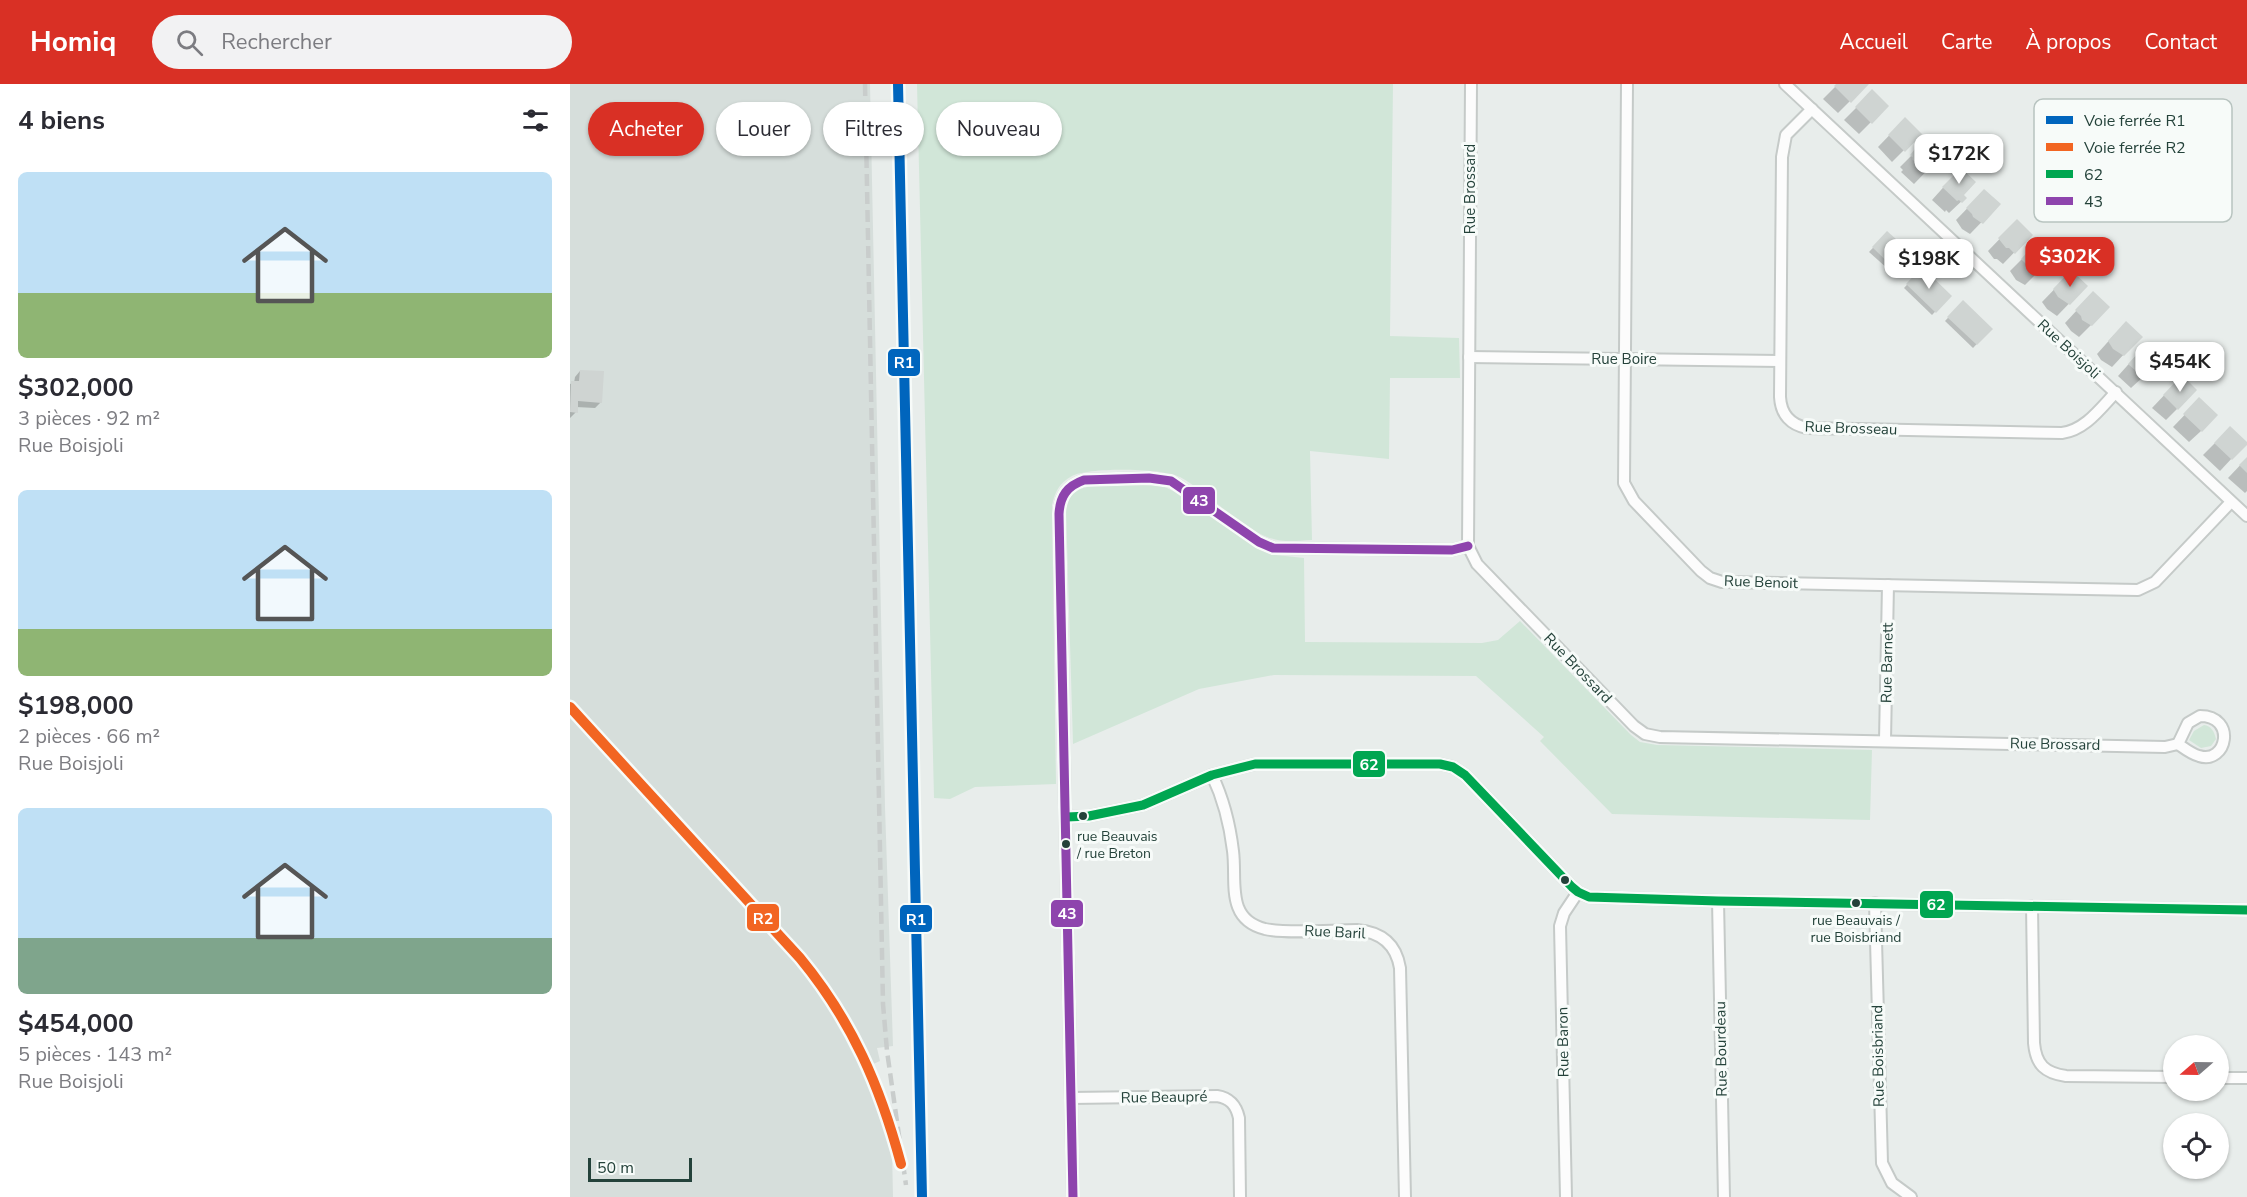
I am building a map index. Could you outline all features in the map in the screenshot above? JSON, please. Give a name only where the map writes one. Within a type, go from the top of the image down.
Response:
[{"type":"street","name":"Rue Brossard","points":[[1471,84],[1468,546],[1477,564],[1634,726],[1645,734],[1660,737],[2165,747],[2178,744],[2198,756],[2211,756],[2217,753],[2224,742],[2223,729],[2214,718],[2200,716],[2188,723],[2178,744]]},
{"type":"street","name":"Rue Benoit","points":[[1627,84],[1623,474],[1626,489],[1634,501],[1705,575],[1722,582],[2138,590],[2155,582],[2231,502]]},
{"type":"street","name":"Rue Boisjoli","points":[[1785,84],[2247,516]]},
{"type":"street","name":"Rue Brosseau","points":[[1812,109],[1786,135],[1782,147],[1780,361],[1782,409],[1794,424],[1807,428],[2062,433],[2085,424],[2116,392]]},
{"type":"street","name":"Rue Boire","points":[[1469,357],[1780,361]]},
{"type":"street","points":[[1073,1197],[1059,514],[1060,502],[1067,489],[1090,479],[1149,478],[1171,482],[1259,542],[1279,549],[1452,550],[1468,546]]},
{"type":"street","name":"Rue Barnett","points":[[1885,740],[1888,585]]},
{"type":"street","points":[[1066,817],[1089,816],[1143,805],[1212,776],[1255,764],[1440,764],[1453,767],[1465,775],[1578,892],[1589,897],[2247,910]]},
{"type":"street","name":"Rue Baril","points":[[1212,776],[1219,792],[1231,841],[1235,899],[1249,921],[1272,930],[1370,932],[1386,940],[1396,952],[1400,968],[1405,1197]]},
{"type":"street","name":"Rue Baron","points":[[1566,1197],[1560,926],[1564,913],[1578,892]]},
{"type":"street","name":"Rue Bourdeau","points":[[1718,901],[1724,1197]]},
{"type":"street","name":"Rue Boisbriand","points":[[1875,903],[1882,1162],[1892,1184],[1911,1197]]},
{"type":"street","points":[[2032,906],[2035,1052],[2042,1067],[2054,1074],[2066,1076],[2163,1077]]},
{"type":"street","points":[[2229,1078],[2247,1078]]},
{"type":"street","name":"Rue Beaupré","points":[[1071,1098],[1217,1096],[1230,1101],[1239,1118],[1240,1197]]},
{"type":"shaded area","points":[[570,84],[870,84],[870,102],[823,102],[823,156],[871,156],[885,807],[893,1046],[877,1048],[880,1061],[862,1069],[892,1150],[893,1197],[570,1197]]},
{"type":"green space","points":[[917,84],[1393,84],[1390,336],[1459,338],[1460,378],[1390,378],[1389,459],[1310,451],[1312,540],[1284,541],[1256,532],[1191,484],[1171,474],[1142,470],[1094,471],[1072,476],[1064,482],[1056,492],[1052,505],[1056,784],[975,787],[950,799],[934,798],[919,156],[924,156],[924,102],[917,102]]},
{"type":"green space","points":[[1098,486],[1163,486],[1175,492],[1260,550],[1276,555],[1304,558],[1305,642],[1482,643],[1498,640],[1520,621],[1640,742],[1657,745],[1872,750],[1870,820],[1612,814],[1540,741],[1544,737],[1476,676],[1274,675],[1199,689],[1073,744],[1066,509],[1071,496],[1081,489]]},
{"type":"green space","points":[[2204,725],[2212,729],[2216,739],[2211,746],[2201,748],[2189,740],[2194,731]]},
{"type":"building","points":[[1836,84],[1869,84],[1851,103],[1834,86]]},
{"type":"building","points":[[1872,89],[1889,106],[1872,124],[1855,107]]},
{"type":"building","points":[[1905,117],[1922,134],[1905,152],[1888,135]]},
{"type":"building","points":[[1930,139],[1945,153],[1927,173],[1910,155],[1915,149],[1918,152]]},
{"type":"building","points":[[1961,168],[1976,182],[1964,195],[1967,198],[1962,203],[1942,187]]},
{"type":"building","points":[[1984,189],[2001,204],[1983,224],[1966,208]]},
{"type":"building","points":[[2017,219],[2033,235],[2015,254],[1998,238]]},
{"type":"building","points":[[1887,231],[1918,259],[1902,276],[1872,247]]},
{"type":"building","points":[[2039,240],[2056,256],[2038,275],[2027,268],[2021,259]]},
{"type":"building","points":[[1922,267],[1952,296],[1936,313],[1906,284]]},
{"type":"building","points":[[2071,270],[2088,286],[2070,305],[2058,297],[2053,289]]},
{"type":"building","points":[[2093,291],[2110,307],[2092,326],[2082,320],[2075,310]]},
{"type":"building","points":[[1963,300],[1993,329],[1977,345],[1947,317]]},
{"type":"building","points":[[2126,321],[2143,337],[2124,356],[2113,349],[2108,341]]},
{"type":"building","points":[[2147,344],[2162,358],[2144,378],[2128,364]]},
{"type":"building","points":[[580,370],[604,371],[602,403],[578,401],[578,413],[570,412],[571,381],[579,381]]},
{"type":"building","points":[[2182,375],[2197,390],[2178,410],[2163,395]]},
{"type":"building","points":[[2199,397],[2218,415],[2202,432],[2183,414]]},
{"type":"building","points":[[2230,426],[2247,442],[2247,445],[2232,460],[2214,443]]},
{"type":"building","points":[[2247,457],[2247,473],[2239,465]]},
{"type":"railway","points":[[865,84],[883,1004],[887,1051],[906,1185]]},
{"type":"railway","points":[[570,707],[810,970],[857,1043],[876,1083],[890,1125]]},
{"type":"rail line","name":"R1","points":[[898,84],[922,1197]]},
{"type":"rail line","name":"R2","points":[[570,707],[800,958],[818,982],[849,1030],[874,1081],[901,1164]]},
{"type":"transit line","name":"43","points":[[1073,1197],[1059,514],[1061,502],[1066,493],[1073,485],[1084,480],[1149,478],[1171,481],[1259,542],[1273,548],[1452,550],[1468,546]]},
{"type":"transit line","name":"62","points":[[1067,817],[1089,816],[1143,805],[1212,775],[1255,764],[1440,764],[1453,767],[1465,775],[1572,887],[1589,897],[2247,910]]},
{"type":"place","name":"rue Beauvais / rue Breton","points":[[1066,844]]},
{"type":"place","name":"rue Beauvais / rue Boisbriand","points":[[1856,903]]}]
